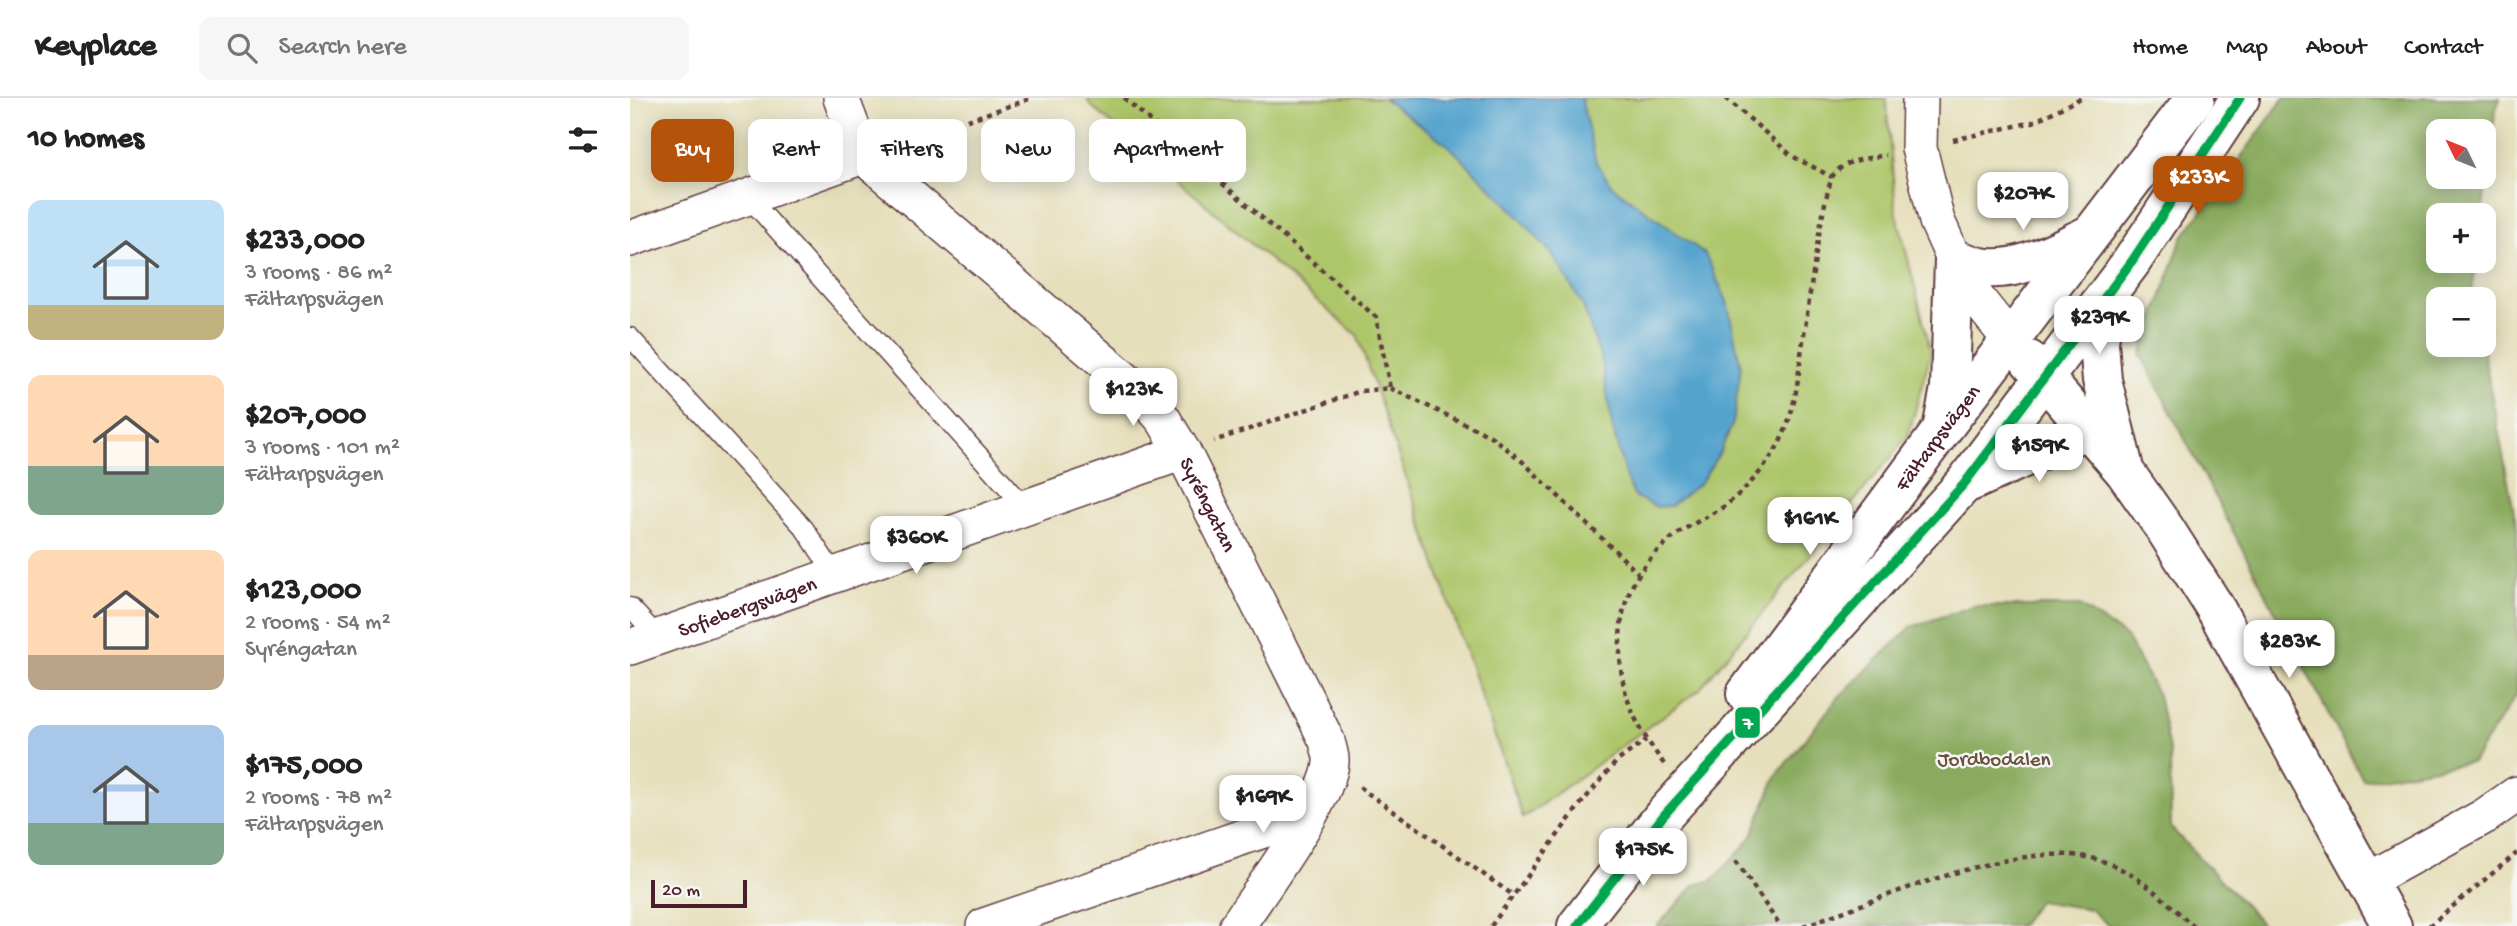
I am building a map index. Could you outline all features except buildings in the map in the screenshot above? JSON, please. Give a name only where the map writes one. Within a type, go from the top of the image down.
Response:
[{"type":"main road","name":"Fältarpsvägen","points":[[1664,815],[1763,668],[2194,98]]},
{"type":"main road","name":"Fältarpsvägen","points":[[1577,926],[1664,815],[1964,484],[2104,299],[2240,98]]},
{"type":"main road","points":[[1941,431],[1950,388],[1954,259],[1982,267],[2004,267],[2036,260],[2092,234]]},
{"type":"main road","points":[[2104,299],[2099,343],[2102,380],[2125,472]]},
{"type":"main road","points":[[2011,341],[2046,378],[2125,472],[2165,529],[2214,606],[2392,926]]},
{"type":"main road","points":[[1964,484],[2088,429]]},
{"type":"street","points":[[841,98],[857,140]]},
{"type":"street","points":[[1920,98],[1919,148],[1937,221],[1971,291],[2011,341]]},
{"type":"street","points":[[630,239],[857,158]]},
{"type":"street","name":"Syréngatan","points":[[893,182],[1136,389],[1163,419],[1183,452],[1327,741],[1329,769]]},
{"type":"street","name":"Sofiebergsvägen","points":[[644,642],[1183,452]]},
{"type":"street","points":[[1237,926],[1310,814],[1329,769]]},
{"type":"street","points":[[2367,881],[2485,816],[2517,794]]},
{"type":"street","points":[[984,926],[1310,814]]},
{"type":"lane","points":[[748,197],[1026,507]]},
{"type":"lane","points":[[630,337],[804,528],[835,575]]},
{"type":"lane","points":[[630,607],[644,642]]},
{"type":"path","points":[[967,120],[1032,98]]},
{"type":"path","points":[[1124,98],[1376,317],[1390,388]]},
{"type":"path","points":[[1726,98],[1792,156],[1832,177]]},
{"type":"path","points":[[1664,764],[1646,740],[1632,713],[1621,680],[1619,630],[1624,603],[1638,573],[1659,550],[1681,531],[1725,506],[1764,467],[1779,443],[1795,396],[1816,248],[1832,177],[1848,163],[2032,122],[2081,98]]},
{"type":"path","points":[[1183,452],[1361,391],[1390,388],[1492,437],[1523,462],[1638,573]]},
{"type":"path","points":[[1491,926],[1586,797],[1616,762],[1646,740]]},
{"type":"path","points":[[1329,769],[1513,895]]},
{"type":"path","points":[[2429,926],[2517,853]]},
{"type":"path","points":[[1803,926],[1980,867],[2039,855],[2066,854],[2087,857],[2126,871],[2193,926]]},
{"type":"path","points":[[1736,861],[1780,926]]},
{"type":"green space","points":[[1087,98],[1886,98],[1896,211],[1931,352],[1908,436],[1699,690],[1523,818],[1357,335],[1179,182],[1246,182],[1246,119],[1106,119],[1090,105]]},
{"type":"green space","points":[[2284,98],[2500,98],[2494,119],[2426,119],[2426,189],[2485,189],[2484,203],[2426,203],[2426,273],[2474,273],[2473,287],[2426,287],[2426,357],[2484,357],[2517,528],[2517,694],[2472,762],[2363,780],[2141,355],[2182,238]]},
{"type":"green space","name":"Jordbodalen","points":[[1973,606],[2080,606],[2126,637],[2158,695],[2170,755],[2171,828],[2262,926],[2109,926],[2090,909],[2038,901],[2020,926],[1657,926],[1695,885],[1713,880],[1751,838],[1776,776],[1838,698],[1911,627]]},
{"type":"water","points":[[1383,98],[1581,98],[1596,162],[1612,186],[1705,254],[1727,301],[1741,367],[1733,423],[1720,452],[1701,482],[1671,506],[1657,507],[1635,497],[1626,479],[1612,426],[1602,362],[1583,306],[1553,255],[1449,146]]},
{"type":"transit line","name":"7","points":[[1577,926],[1664,815],[1964,484],[2132,261],[2240,98]]}]
